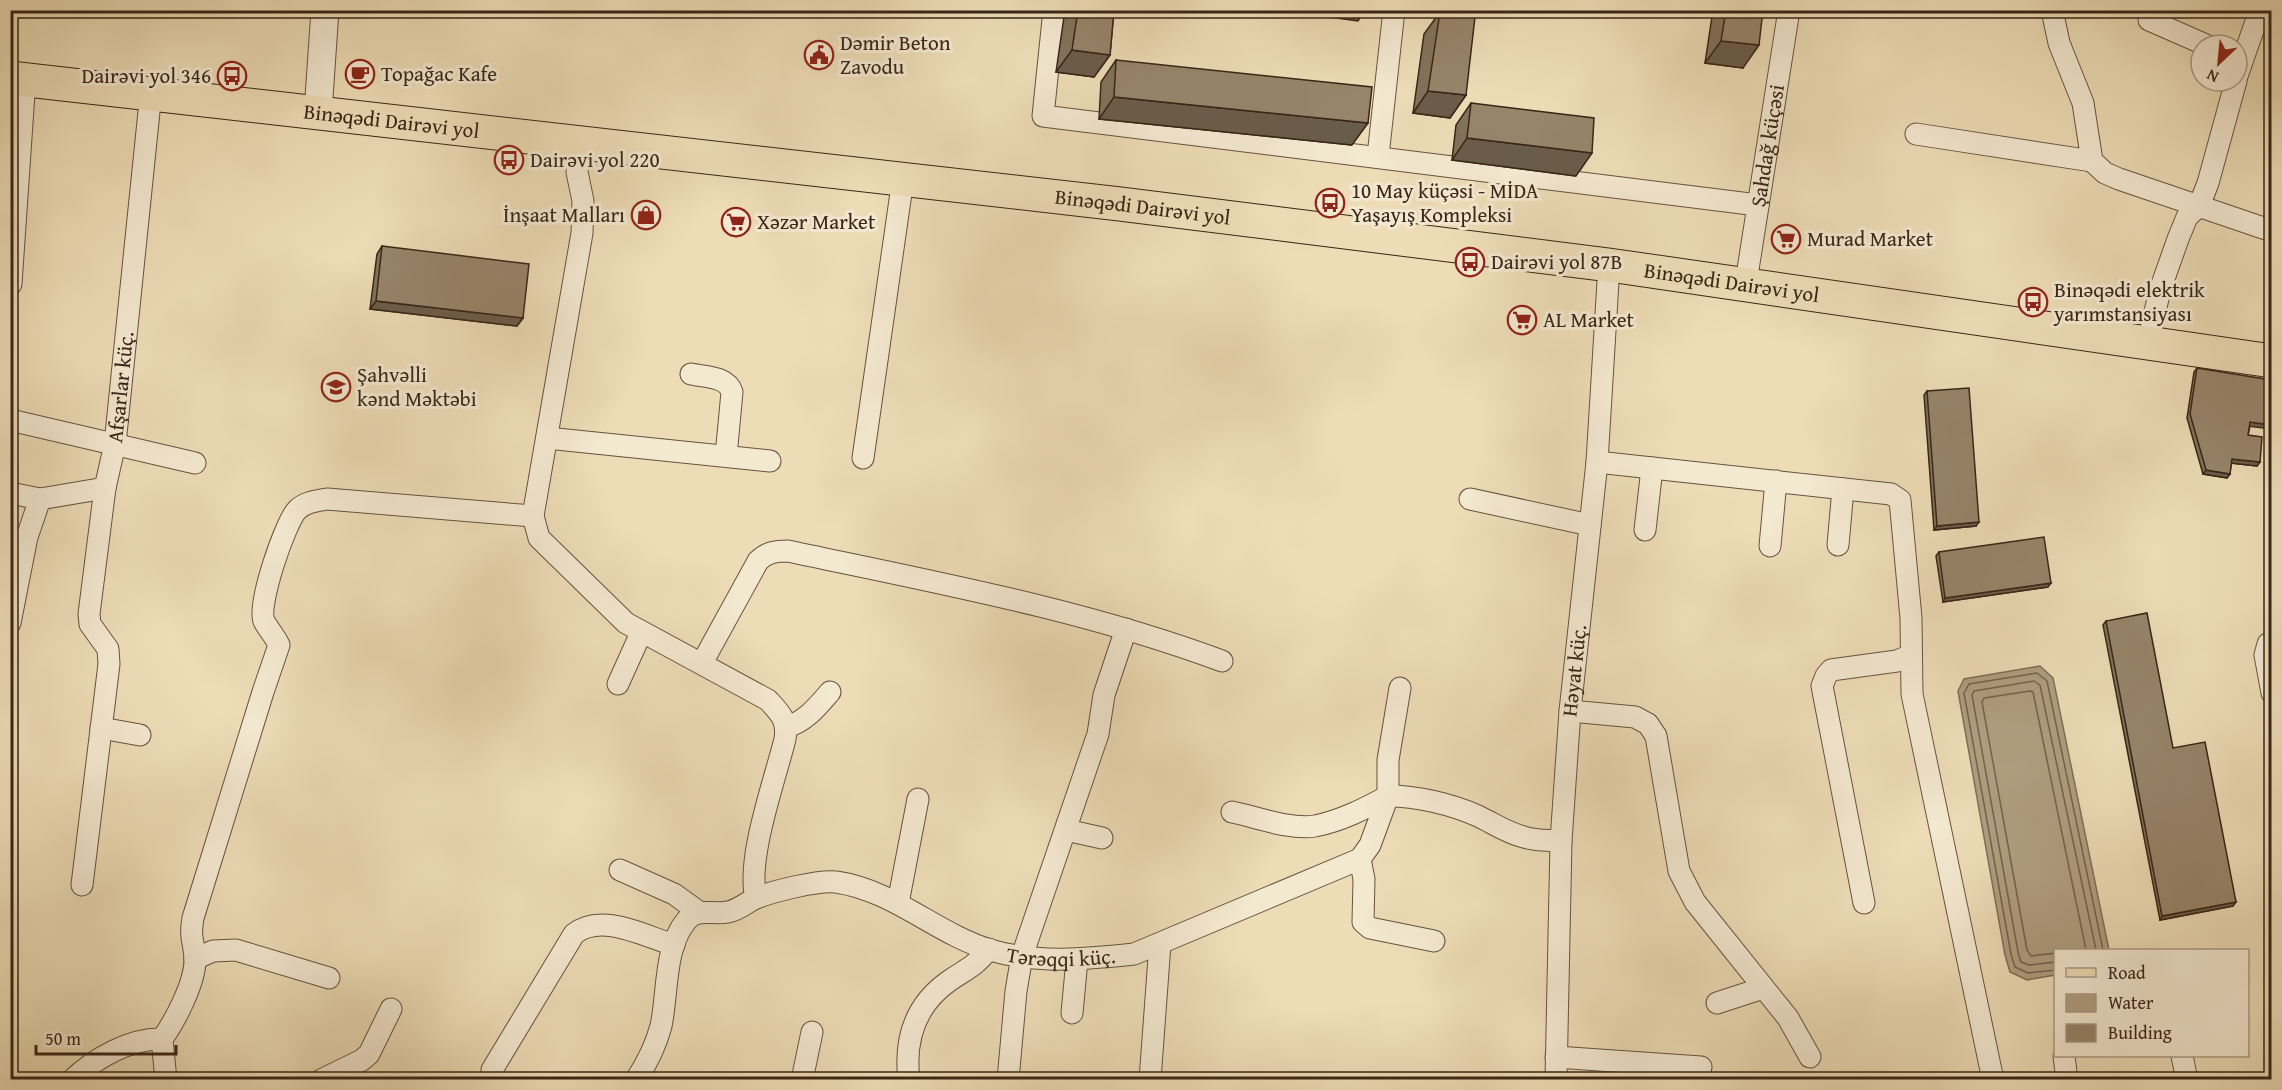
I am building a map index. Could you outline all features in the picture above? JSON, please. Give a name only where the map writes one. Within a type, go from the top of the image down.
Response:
[{"type":"main road","name":"Binəqədi Dairəvi yol","points":[[18,79],[581,141],[1746,282],[2271,361]]},
{"type":"street","points":[[318,112],[325,10]]},
{"type":"street","points":[[1054,10],[1042,116],[1758,205]]},
{"type":"street","points":[[1378,156],[1394,10]]},
{"type":"street","name":"Şahdağ küçəsi","points":[[1746,282],[1789,10]]},
{"type":"street","points":[[2052,10],[2059,43],[2083,103],[2092,161]]},
{"type":"street","points":[[2149,20],[2189,38]]},
{"type":"street","points":[[2249,46],[2262,24]]},
{"type":"street","points":[[11,284],[18,79]]},
{"type":"street","name":"Afşarlar küç.","points":[[82,885],[109,664],[108,648],[90,624],[89,614],[105,488],[115,444],[151,92]]},
{"type":"street","points":[[2148,342],[2160,290],[2178,239],[2187,217],[2199,206],[2208,183],[2233,93]]},
{"type":"street","points":[[1916,134],[2092,161],[2105,173],[2119,179],[2271,231]]},
{"type":"street","points":[[581,141],[578,172],[583,201],[582,233],[533,516],[539,538],[618,615],[641,633],[702,663],[768,700],[783,716],[787,727],[754,862],[753,885],[756,898]]},
{"type":"street","points":[[863,458],[903,180]]},
{"type":"street","name":"Həyat küç.","points":[[1556,1080],[1561,841],[1570,711],[1597,462],[1610,265]]},
{"type":"street","points":[[691,374],[724,380],[730,385],[732,392],[726,456]]},
{"type":"street","points":[[10,420],[195,463]]},
{"type":"street","points":[[547,438],[770,461]]},
{"type":"street","points":[[1597,462],[1891,494],[1900,500],[1911,618],[1912,694],[1993,1080]]},
{"type":"street","points":[[1645,530],[1652,468]]},
{"type":"street","points":[[1770,546],[1776,481]]},
{"type":"street","points":[[10,493],[40,499],[105,488]]},
{"type":"street","points":[[1838,545],[1843,489]]},
{"type":"street","points":[[10,623],[27,537],[40,499]]},
{"type":"street","points":[[166,1080],[162,1039],[179,1008],[192,975],[195,958],[190,936],[193,918],[279,645],[264,620],[264,598],[289,521],[298,509],[309,502],[327,499],[533,516]]},
{"type":"street","points":[[1470,499],[1590,525]]},
{"type":"street","points":[[702,663],[758,561],[763,555],[775,551],[788,551],[1007,598],[1126,629],[1222,661]]},
{"type":"street","points":[[1008,1080],[1016,991],[1022,956],[1098,734],[1104,695],[1126,629]]},
{"type":"street","points":[[618,684],[641,633]]},
{"type":"street","points":[[2271,643],[2268,644],[2265,655],[2271,693]]},
{"type":"street","points":[[1864,903],[1822,686],[1831,670],[1897,661],[1911,655]]},
{"type":"street","points":[[1400,688],[1389,749],[1388,796],[1370,845],[1360,859],[1364,879],[1363,922],[1370,928],[1434,941]]},
{"type":"street","points":[[787,727],[799,723],[808,716],[830,692]]},
{"type":"street","points":[[1570,711],[1635,717],[1647,724],[1656,736],[1679,871],[1695,902],[1788,1018],[1810,1058]]},
{"type":"street","points":[[101,728],[140,735]]},
{"type":"street","points":[[1232,812],[1293,825],[1313,826],[1362,810],[1388,796],[1407,796],[1476,816],[1506,832],[1527,838],[1561,841]]},
{"type":"street","points":[[898,903],[918,799]]},
{"type":"street","points":[[1066,830],[1102,838]]},
{"type":"street","name":"Tərəqqi küç.","points":[[699,912],[728,912],[756,898],[815,884],[835,882],[862,889],[898,903],[989,949],[1022,956],[1077,960],[1134,954],[1360,859]]},
{"type":"street","points":[[620,870],[674,894],[699,912],[687,919],[674,945],[660,1027],[654,1047],[636,1080]]},
{"type":"street","points":[[492,1070],[573,934],[581,928],[604,924],[674,945]]},
{"type":"street","points":[[1150,1080],[1160,944]]},
{"type":"street","points":[[909,1080],[907,1061],[913,1022],[928,998],[950,980],[972,969],[989,949]]},
{"type":"street","points":[[195,958],[213,951],[236,950],[329,978]]},
{"type":"street","points":[[1072,1013],[1077,960]]},
{"type":"street","points":[[1717,1003],[1763,988]]},
{"type":"street","points":[[321,1080],[362,1060],[369,1054],[391,1009]]},
{"type":"street","points":[[802,1080],[812,1032]]},
{"type":"street","points":[[72,1080],[102,1059],[132,1044],[148,1039],[162,1039]]},
{"type":"street","points":[[1556,1057],[1701,1067]]},
{"type":"street","points":[[2064,1057],[2067,1080]]},
{"type":"street","points":[[2182,1057],[2187,1080]]},
{"type":"water","points":[[2040,666],[2053,678],[2109,949],[2054,949],[2054,975],[2027,980],[2010,972],[2005,955],[1958,691],[1964,679]]},
{"type":"building","points":[[1078,10],[1114,10],[1110,55],[1072,50]]},
{"type":"building","points":[[1726,10],[1763,10],[1759,45],[1721,41]]},
{"type":"building","points":[[1440,12],[1475,17],[1466,95],[1428,91]]},
{"type":"building","points":[[1116,60],[1372,87],[1368,123],[1114,97]]},
{"type":"building","points":[[1471,103],[1594,118],[1592,153],[1467,138]]},
{"type":"building","points":[[382,246],[529,264],[523,318],[376,301]]},
{"type":"building","points":[[2197,368],[2271,380],[2271,425],[2250,422],[2248,435],[2262,437],[2260,462],[2232,459],[2230,474],[2206,470],[2190,414]]},
{"type":"building","points":[[1969,388],[1979,522],[1937,526],[1927,391]]},
{"type":"building","points":[[2044,537],[2051,583],[1945,598],[1939,552]]},
{"type":"building","points":[[2147,613],[2173,748],[2205,742],[2236,902],[2162,916],[2106,621]]},
{"type":"place","name":"Dəmir Beton Zavodu","points":[[819,55]]},
{"type":"place","name":"Topağac Kafe","points":[[360,74]]},
{"type":"place","name":"Dairəvi yol 346","points":[[232,76]]},
{"type":"place","name":"Dairəvi yol 220","points":[[509,160]]},
{"type":"place","name":"10 May küçəsi - MİDA Yaşayış Kompleksi","points":[[1330,203]]},
{"type":"place","name":"İnşaat Malları","points":[[646,215]]},
{"type":"place","name":"Xəzər Market","points":[[736,222]]},
{"type":"place","name":"Murad Market","points":[[1786,239]]},
{"type":"place","name":"Dairəvi yol 87B","points":[[1470,262]]},
{"type":"place","name":"Binəqədi elektrik yarımstansiyası","points":[[2033,302]]},
{"type":"place","name":"AL Market","points":[[1522,320]]},
{"type":"place","name":"Şahvəlli kənd Məktəbi","points":[[336,387]]}]
